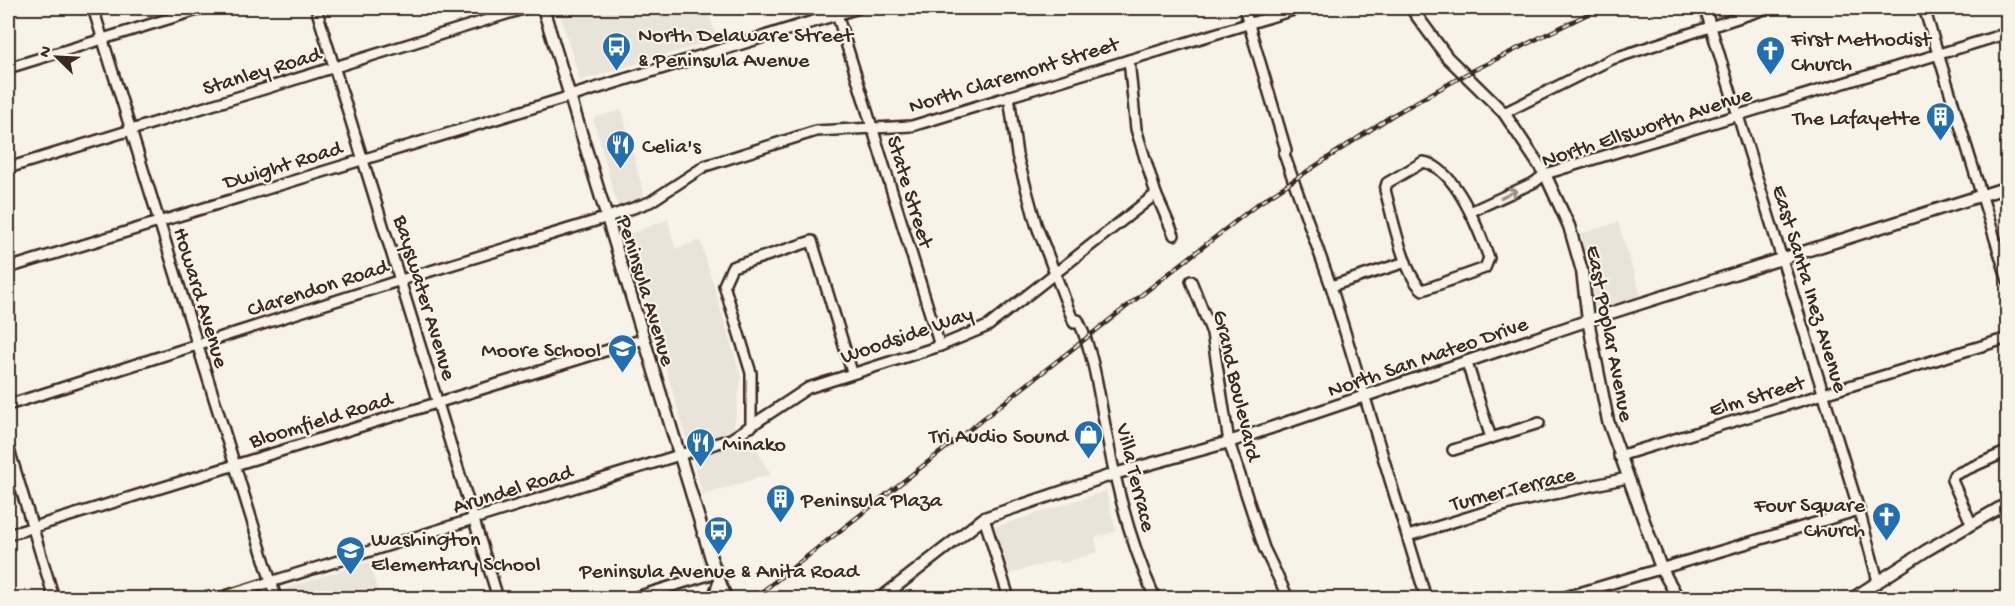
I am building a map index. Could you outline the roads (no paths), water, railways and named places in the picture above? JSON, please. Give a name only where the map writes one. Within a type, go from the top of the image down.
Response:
[{"type":"main road","name":"Peninsula Avenue","points":[[543,8],[568,97],[717,578],[726,598]]},
{"type":"main road","points":[[568,97],[857,8]]},
{"type":"main road","name":"East Poplar Avenue","points":[[1411,8],[1455,66],[1504,113],[1545,174],[1571,233],[1582,271],[1588,320],[1608,421],[1661,567],[1678,598]]},
{"type":"main road","name":"North San Mateo Drive","points":[[881,598],[984,518],[1114,474],[1230,442],[1365,398],[1588,320],[2007,188]]},
{"type":"main road","points":[[1853,598],[1971,523],[2007,503]]},
{"type":"main road","name":"Peninsula Avenue","points":[[717,578],[718,598]]},
{"type":"street","name":"Howard Avenue","points":[[93,8],[276,598]]},
{"type":"street","points":[[8,68],[204,8]]},
{"type":"street","name":"Bayswater Avenue","points":[[316,8],[498,598]]},
{"type":"street","name":"Stanley Road","points":[[8,168],[526,8]]},
{"type":"street","points":[[1244,8],[1286,150],[1284,154],[1298,199],[1302,203],[1331,286],[1426,598]]},
{"type":"street","name":"North Claremont Street","points":[[606,218],[650,202],[705,166],[816,131],[912,126],[1300,8]]},
{"type":"street","name":"East Santa Inez Avenue","points":[[1705,8],[1824,394],[1878,581]]},
{"type":"street","points":[[1504,113],[1612,59],[1710,25],[1768,8]]},
{"type":"street","points":[[1924,8],[2007,281]]},
{"type":"street","name":"State Street","points":[[837,14],[940,346]]},
{"type":"street","name":"North Ellsworth Avenue","points":[[1472,211],[1535,182],[1545,174],[2007,33]]},
{"type":"street","points":[[1129,60],[1136,129],[1156,194],[1174,235]]},
{"type":"street","name":"Villa Terrace","points":[[1009,96],[1017,155],[1036,224],[1079,337],[1089,361],[1092,362],[1114,474],[1141,567],[1155,598]]},
{"type":"street","name":"Dwight Road","points":[[8,268],[568,97]]},
{"type":"street","points":[[1422,162],[1431,164],[1472,211],[1489,258],[1485,268],[1423,290],[1415,284],[1406,262],[1385,190],[1388,183],[1422,162]]},
{"type":"street","name":"Woodside Way","points":[[680,457],[731,439],[808,388],[852,372],[940,346],[988,326],[1156,194]]},
{"type":"street","name":"Clarendon Road","points":[[8,405],[401,280],[606,218]]},
{"type":"street","points":[[751,427],[751,373],[724,285],[732,267],[812,242],[852,372]]},
{"type":"street","points":[[1331,286],[1406,262]]},
{"type":"street","name":"Grand Boulevard","points":[[1191,281],[1212,333],[1230,442],[1264,548],[1288,598]]},
{"type":"street","name":"Elm Street","points":[[1619,456],[2007,338]]},
{"type":"street","name":"Bloomfield Road","points":[[8,536],[644,339]]},
{"type":"street","points":[[1467,363],[1491,438]]},
{"type":"street","points":[[1453,450],[1539,423]]},
{"type":"street","points":[[8,446],[54,598]]},
{"type":"street","points":[[1971,523],[1952,480],[1954,475],[2007,451]]},
{"type":"street","name":"Arundel Road","points":[[219,598],[680,457]]},
{"type":"street","name":"Turner Terrace","points":[[1408,536],[1513,503],[1627,478]]},
{"type":"street","points":[[1562,598],[1859,510]]},
{"type":"street","points":[[984,518],[1009,598]]},
{"type":"street","points":[[633,598],[717,578]]},
{"type":"railway","points":[[754,598],[1259,203],[1393,115],[1470,72],[1600,8]]},
{"type":"place","name":"North Delaware Street & Peninsula Avenue","points":[[617,72]]},
{"type":"place","name":"First Methodist Church","points":[[1770,76]]},
{"type":"place","name":"The Lafayette","points":[[1941,142]]},
{"type":"place","name":"Celia's","points":[[621,170]]},
{"type":"place","name":"Moore School","points":[[622,374]]},
{"type":"place","name":"Tri Audio Sound","points":[[1089,460]]},
{"type":"place","name":"Minako","points":[[701,468]]},
{"type":"place","name":"Peninsula Plaza","points":[[780,524]]},
{"type":"place","name":"Four Square Church","points":[[1886,542]]},
{"type":"place","name":"Peninsula Avenue & Anita Road","points":[[719,556]]},
{"type":"place","name":"Washington Elementary School","points":[[350,576]]}]
